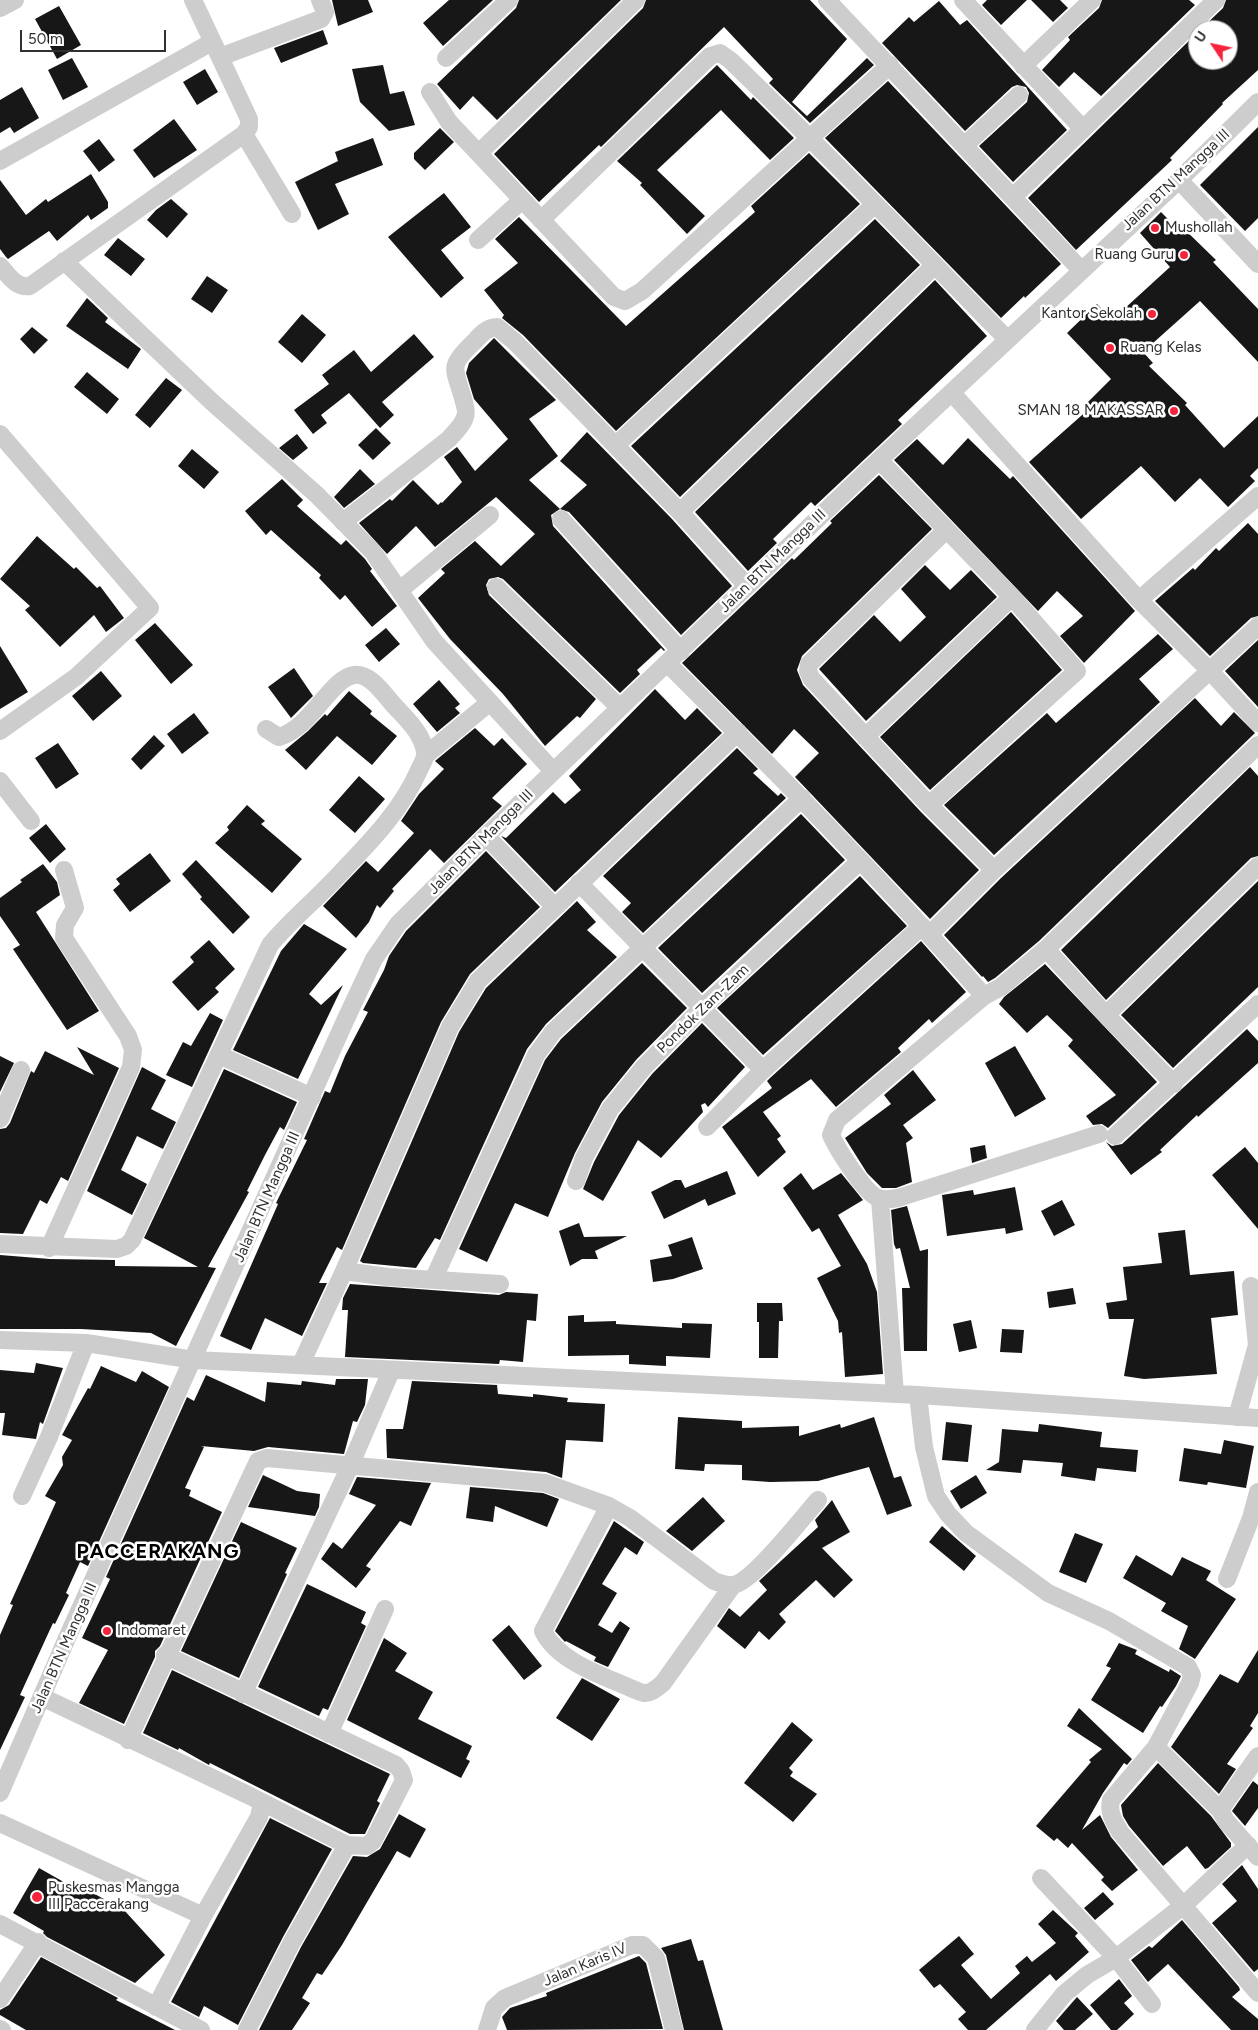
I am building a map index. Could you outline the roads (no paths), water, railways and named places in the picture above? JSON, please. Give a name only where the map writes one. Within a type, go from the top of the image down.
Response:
[{"type":"street","points":[[0,8],[15,0]]},
{"type":"street","points":[[0,266],[16,283],[24,287],[30,286],[244,134],[250,127],[249,119],[193,0]]},
{"type":"street","points":[[0,162],[216,49],[320,19],[325,12],[320,0]]},
{"type":"street","points":[[446,58],[509,0]]},
{"type":"street","points":[[479,153],[636,0]]},
{"type":"street","points":[[827,0],[965,145],[1080,270]]},
{"type":"street","points":[[964,0],[1082,128]]},
{"type":"street","points":[[1023,66],[1092,0]]},
{"type":"street","points":[[1013,197],[1216,0]]},
{"type":"street","points":[[540,220],[714,53],[725,55],[811,138],[874,205],[1007,339]]},
{"type":"street","points":[[430,92],[448,122],[614,297],[626,301],[642,291],[890,65]]},
{"type":"street","points":[[965,145],[1019,95]]},
{"type":"street","name":"Jalan BTN Mangga III","points":[[0,1792],[374,959],[398,924],[486,836],[878,460],[952,393],[1080,270],[1179,180],[1258,102]]},
{"type":"street","points":[[244,134],[292,214]]},
{"type":"street","points":[[1179,180],[1254,253]]},
{"type":"street","points":[[478,240],[522,200]]},
{"type":"street","points":[[616,445],[874,205]]},
{"type":"street","points":[[64,261],[212,402],[317,495],[373,552],[434,641],[553,772]]},
{"type":"street","points":[[680,512],[935,265]]},
{"type":"street","points":[[343,522],[449,439],[460,427],[466,417],[466,407],[455,373],[456,363],[459,356],[485,331],[494,327],[501,329],[515,342],[616,445],[747,586]]},
{"type":"street","points":[[952,393],[1139,600],[1209,670],[1258,723]]},
{"type":"street","points":[[0,434],[150,608],[76,677],[0,731]]},
{"type":"street","points":[[878,460],[1012,596],[1076,671],[929,805]]},
{"type":"street","points":[[1139,600],[1258,496]]},
{"type":"street","points":[[400,590],[490,515]]},
{"type":"street","points":[[561,519],[681,651]]},
{"type":"street","points":[[946,530],[808,667],[811,678],[864,737],[994,870]]},
{"type":"street","points":[[496,587],[620,708]]},
{"type":"street","points":[[864,737],[1012,596]]},
{"type":"street","points":[[707,1127],[763,1070],[994,870],[1258,626]]},
{"type":"street","points":[[667,663],[802,798],[926,930],[984,996]]},
{"type":"street","points":[[266,729],[279,737],[291,734],[307,721],[343,680],[352,675],[361,676],[373,682],[414,727],[422,740],[426,755]]},
{"type":"street","points":[[0,1244],[49,1248],[117,1249],[126,1246],[132,1240],[270,945],[294,917],[361,851],[402,803],[426,755],[490,702]]},
{"type":"street","points":[[301,1364],[344,1271],[450,1028],[478,981],[554,906],[738,732]]},
{"type":"street","points":[[1258,745],[1046,949],[1001,987],[984,996],[837,1120],[831,1135],[834,1143],[865,1186],[873,1195],[880,1199],[898,1198],[1107,1135],[1174,1084],[1258,1004]]},
{"type":"street","points":[[0,780],[32,821]]},
{"type":"street","points":[[434,1278],[536,1055],[553,1032],[802,798]]},
{"type":"street","points":[[486,836],[554,906]]},
{"type":"street","name":"Pondok Zam-Zam","points":[[576,1181],[584,1158],[615,1102],[644,1067],[701,1009],[860,861]]},
{"type":"street","points":[[1106,1015],[1258,866]]},
{"type":"street","points":[[49,1248],[132,1067],[133,1050],[128,1036],[64,938],[66,925],[74,908],[64,870]]},
{"type":"street","points":[[579,883],[763,1070]]},
{"type":"street","points":[[1046,949],[1106,1015],[1174,1084]]},
{"type":"street","points":[[219,1055],[312,1097]]},
{"type":"street","points":[[0,1119],[21,1070]]},
{"type":"street","points":[[880,1199],[895,1394]]},
{"type":"street","points":[[344,1271],[388,1277],[434,1278],[500,1284]]},
{"type":"street","points":[[1237,1417],[1257,1345],[1251,1286]]},
{"type":"street","points":[[0,1340],[86,1343],[194,1360],[918,1394],[1258,1418]]},
{"type":"street","points":[[22,1496],[50,1437],[86,1343]]},
{"type":"street","points":[[243,1694],[350,1466],[391,1370]]},
{"type":"street","points":[[918,1394],[924,1447],[936,1496],[948,1514],[966,1533],[1048,1593],[1108,1621],[1188,1667],[1192,1675],[1190,1683],[1156,1747],[1111,1800],[1109,1809],[1120,1832],[1258,1993]]},
{"type":"street","points":[[128,1740],[165,1655],[258,1461],[267,1458],[545,1483],[608,1506],[637,1522],[714,1581],[733,1585]]},
{"type":"street","points":[[1228,1579],[1251,1518],[1258,1492]]},
{"type":"street","points":[[608,1506],[543,1631],[547,1639],[567,1656],[597,1674],[645,1694],[654,1691],[663,1682],[733,1585],[753,1574],[818,1500]]},
{"type":"street","points":[[329,1734],[385,1609]]},
{"type":"street","points":[[42,1698],[248,1795],[262,1804],[347,1845],[367,1846],[373,1841],[404,1780],[401,1771],[396,1765],[243,1694],[165,1655]]},
{"type":"street","points":[[1040,2028],[1064,1994],[1087,1975],[1116,1958],[1253,1851],[1226,1821],[1220,1810],[1156,1747]]},
{"type":"street","points":[[1220,1810],[1258,1756]]},
{"type":"street","points":[[156,2007],[202,1916],[259,1817],[262,1804]]},
{"type":"street","points":[[0,1823],[202,1916]]},
{"type":"street","points":[[247,2030],[292,1942],[347,1845]]},
{"type":"street","points":[[1041,1878],[1116,1958],[1152,2004]]},
{"type":"street","points":[[0,1924],[38,1942],[201,2030]]},
{"type":"street","points":[[0,1999],[38,1942]]},
{"type":"street","name":"Jalan Karis IV","points":[[487,2030],[494,2008],[504,1998],[632,1945],[643,1945],[656,1958],[674,2030]]},
{"type":"place","name":"Mushollah","points":[[1155,228]]},
{"type":"place","name":"Ruang Guru","points":[[1184,255]]},
{"type":"place","name":"Kantor Sekolah","points":[[1152,314]]},
{"type":"place","name":"Ruang Kelas","points":[[1110,348]]},
{"type":"place","name":"SMAN 18 MAKASSAR","points":[[1174,411]]},
{"type":"place","name":"Indomaret","points":[[107,1631]]},
{"type":"place","name":"Puskesmas Mangga III Paccerakang","points":[[37,1897]]},
{"type":"district","name":"PACCERAKANG","points":[[158,1552]]}]
